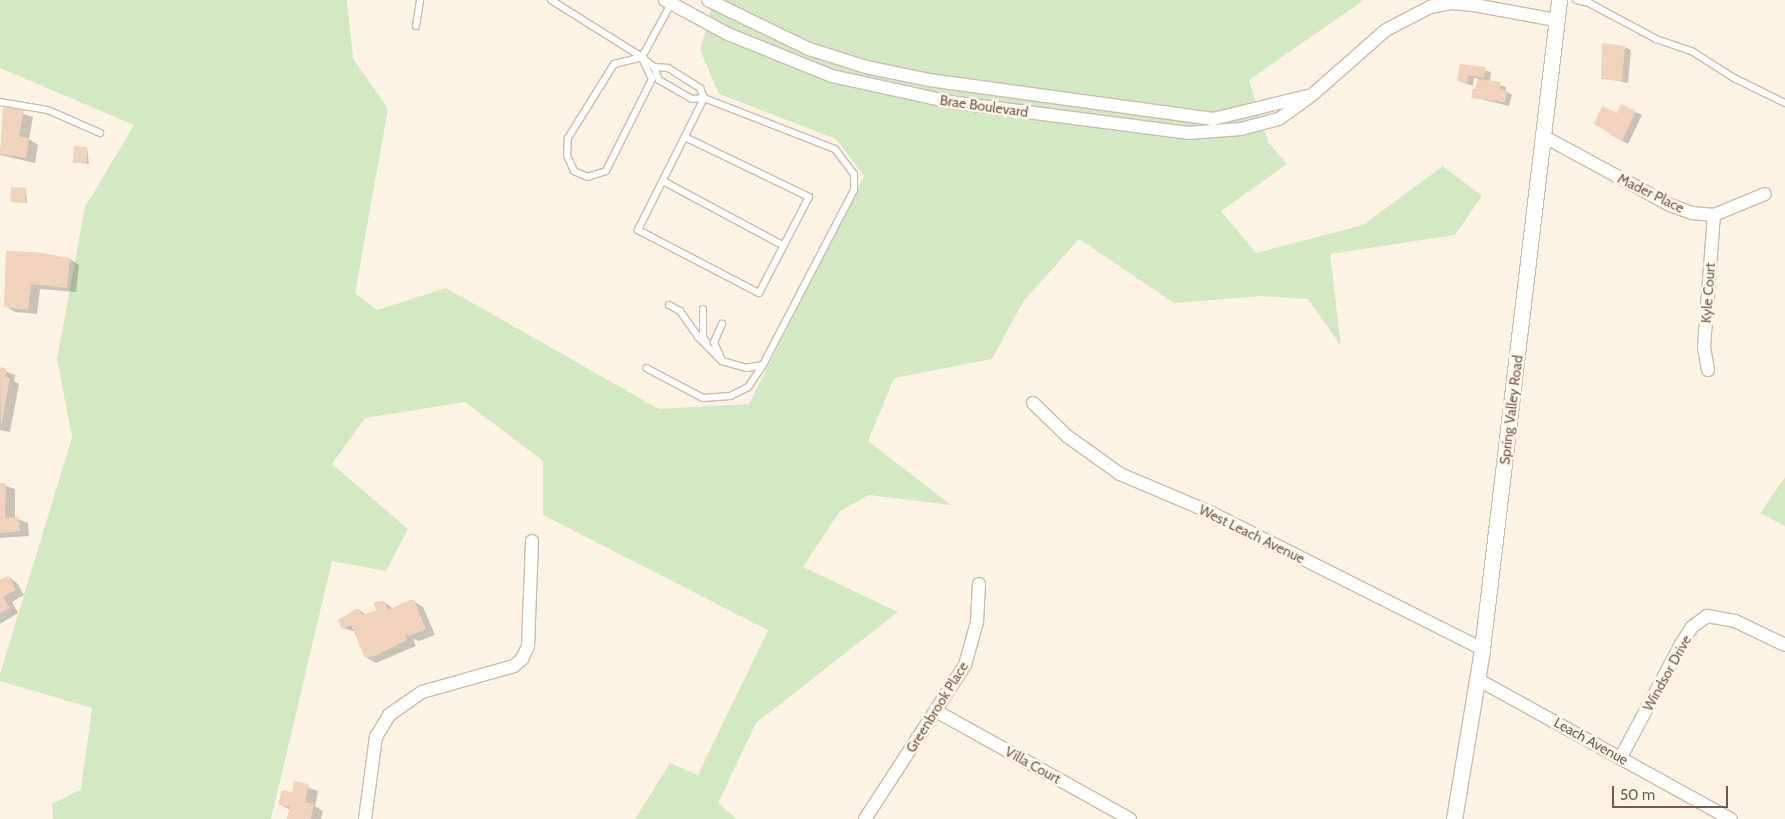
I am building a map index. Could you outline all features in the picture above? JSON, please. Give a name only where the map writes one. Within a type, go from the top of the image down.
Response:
[{"type":"street","name":"Brae Boulevard","points":[[708,0],[809,49],[866,67],[929,80],[1213,119],[1312,95]]},
{"type":"street","name":"Spring Valley Road","points":[[1454,819],[1482,648],[1558,0]]},
{"type":"street","name":"Brae Boulevard","points":[[669,2],[728,34],[832,76],[950,102],[1188,133],[1241,129],[1279,119],[1312,95],[1386,30],[1430,7],[1451,3],[1474,5],[1556,20]]},
{"type":"street","name":"Mader Place","points":[[1542,136],[1670,205],[1714,215]]},
{"type":"street","points":[[1714,215],[1765,194]]},
{"type":"street","name":"Kyle Court","points":[[1708,370],[1704,347],[1714,215]]},
{"type":"street","name":"West Leach Avenue","points":[[1033,403],[1067,436],[1120,474],[1212,513],[1482,648]]},
{"type":"street","points":[[365,819],[376,737],[389,715],[422,692],[514,666],[522,659],[528,646],[532,541]]},
{"type":"street","name":"Greenbrook Place","points":[[865,819],[965,665],[973,644],[979,584]]},
{"type":"street","name":"Windsor Drive","points":[[1621,757],[1681,644],[1692,627],[1707,616],[1735,621],[1785,645]]},
{"type":"street","name":"Leach Avenue","points":[[1477,679],[1731,819]]},
{"type":"street","name":"Villa Court","points":[[936,711],[1130,819]]},
{"type":"lane","points":[[416,26],[420,0]]},
{"type":"lane","points":[[551,0],[642,57],[654,67],[659,80],[692,99],[704,98],[835,150],[854,174],[854,190],[762,365],[748,387],[730,396],[703,398],[646,368]]},
{"type":"lane","points":[[1576,0],[1589,3],[1656,39],[1693,52],[1734,78],[1785,103]]},
{"type":"lane","points":[[642,57],[652,79],[606,171],[588,176],[574,171],[567,155],[568,138],[614,64],[642,57],[669,2]]},
{"type":"lane","points":[[654,67],[668,68],[700,88],[704,98],[638,230],[759,292],[809,197],[686,136]]},
{"type":"lane","points":[[0,102],[48,110],[100,134]]},
{"type":"lane","points":[[663,181],[784,246]]},
{"type":"lane","points":[[669,305],[680,310],[698,337],[722,361],[746,368],[762,365]]},
{"type":"lane","points":[[703,309],[703,337],[722,361]]},
{"type":"lane","points":[[722,324],[714,342],[722,361]]},
{"type":"green space","points":[[0,0],[347,0],[353,58],[388,109],[355,293],[377,310],[446,288],[659,409],[749,404],[864,176],[836,139],[719,94],[700,50],[714,0],[1364,0],[1249,80],[1268,142],[1287,164],[1221,211],[1256,253],[1363,225],[1443,166],[1482,196],[1455,235],[1330,254],[1341,346],[1308,299],[1261,296],[1174,303],[1079,239],[1023,302],[992,359],[894,378],[868,441],[951,505],[869,495],[840,511],[803,567],[898,612],[756,723],[718,803],[737,819],[635,819],[670,763],[698,775],[768,630],[543,515],[543,461],[465,402],[365,418],[332,464],[408,529],[386,571],[332,561],[271,819],[53,819],[52,804],[81,789],[92,708],[0,681],[0,674],[72,437],[57,359],[85,207],[134,125],[0,68]]},
{"type":"green space","points":[[1785,477],[1785,526],[1760,513]]},
{"type":"building","points":[[1602,43],[1625,46],[1622,81],[1601,79]]},
{"type":"building","points":[[1460,64],[1486,67],[1484,78],[1468,75],[1467,83],[1457,81]]},
{"type":"building","points":[[1478,79],[1501,82],[1500,89],[1507,91],[1505,102],[1471,98]]},
{"type":"building","points":[[1621,104],[1636,111],[1622,141],[1594,124],[1602,106],[1617,113]]},
{"type":"building","points":[[3,107],[24,110],[19,136],[29,138],[26,158],[0,154]]},
{"type":"building","points":[[74,146],[87,147],[87,163],[73,163]]},
{"type":"building","points":[[11,187],[26,188],[25,203],[10,202]]},
{"type":"building","points":[[6,251],[35,252],[70,258],[67,288],[31,284],[28,310],[4,307]]},
{"type":"building","points":[[0,367],[7,369],[5,377],[10,378],[1,427]]},
{"type":"building","points":[[0,483],[6,483],[5,518],[19,517],[20,531],[0,533]]},
{"type":"building","points":[[8,576],[16,590],[3,597],[10,608],[0,613],[0,580]]},
{"type":"building","points":[[414,600],[426,629],[409,636],[405,635],[407,640],[375,656],[365,658],[351,625],[342,629],[338,620],[356,609],[359,609],[362,615],[376,610],[373,603],[380,601],[384,601],[388,610]]},
{"type":"building","points":[[294,781],[309,784],[305,802],[314,804],[311,819],[287,819],[290,807],[278,804],[282,790],[292,792]]}]
